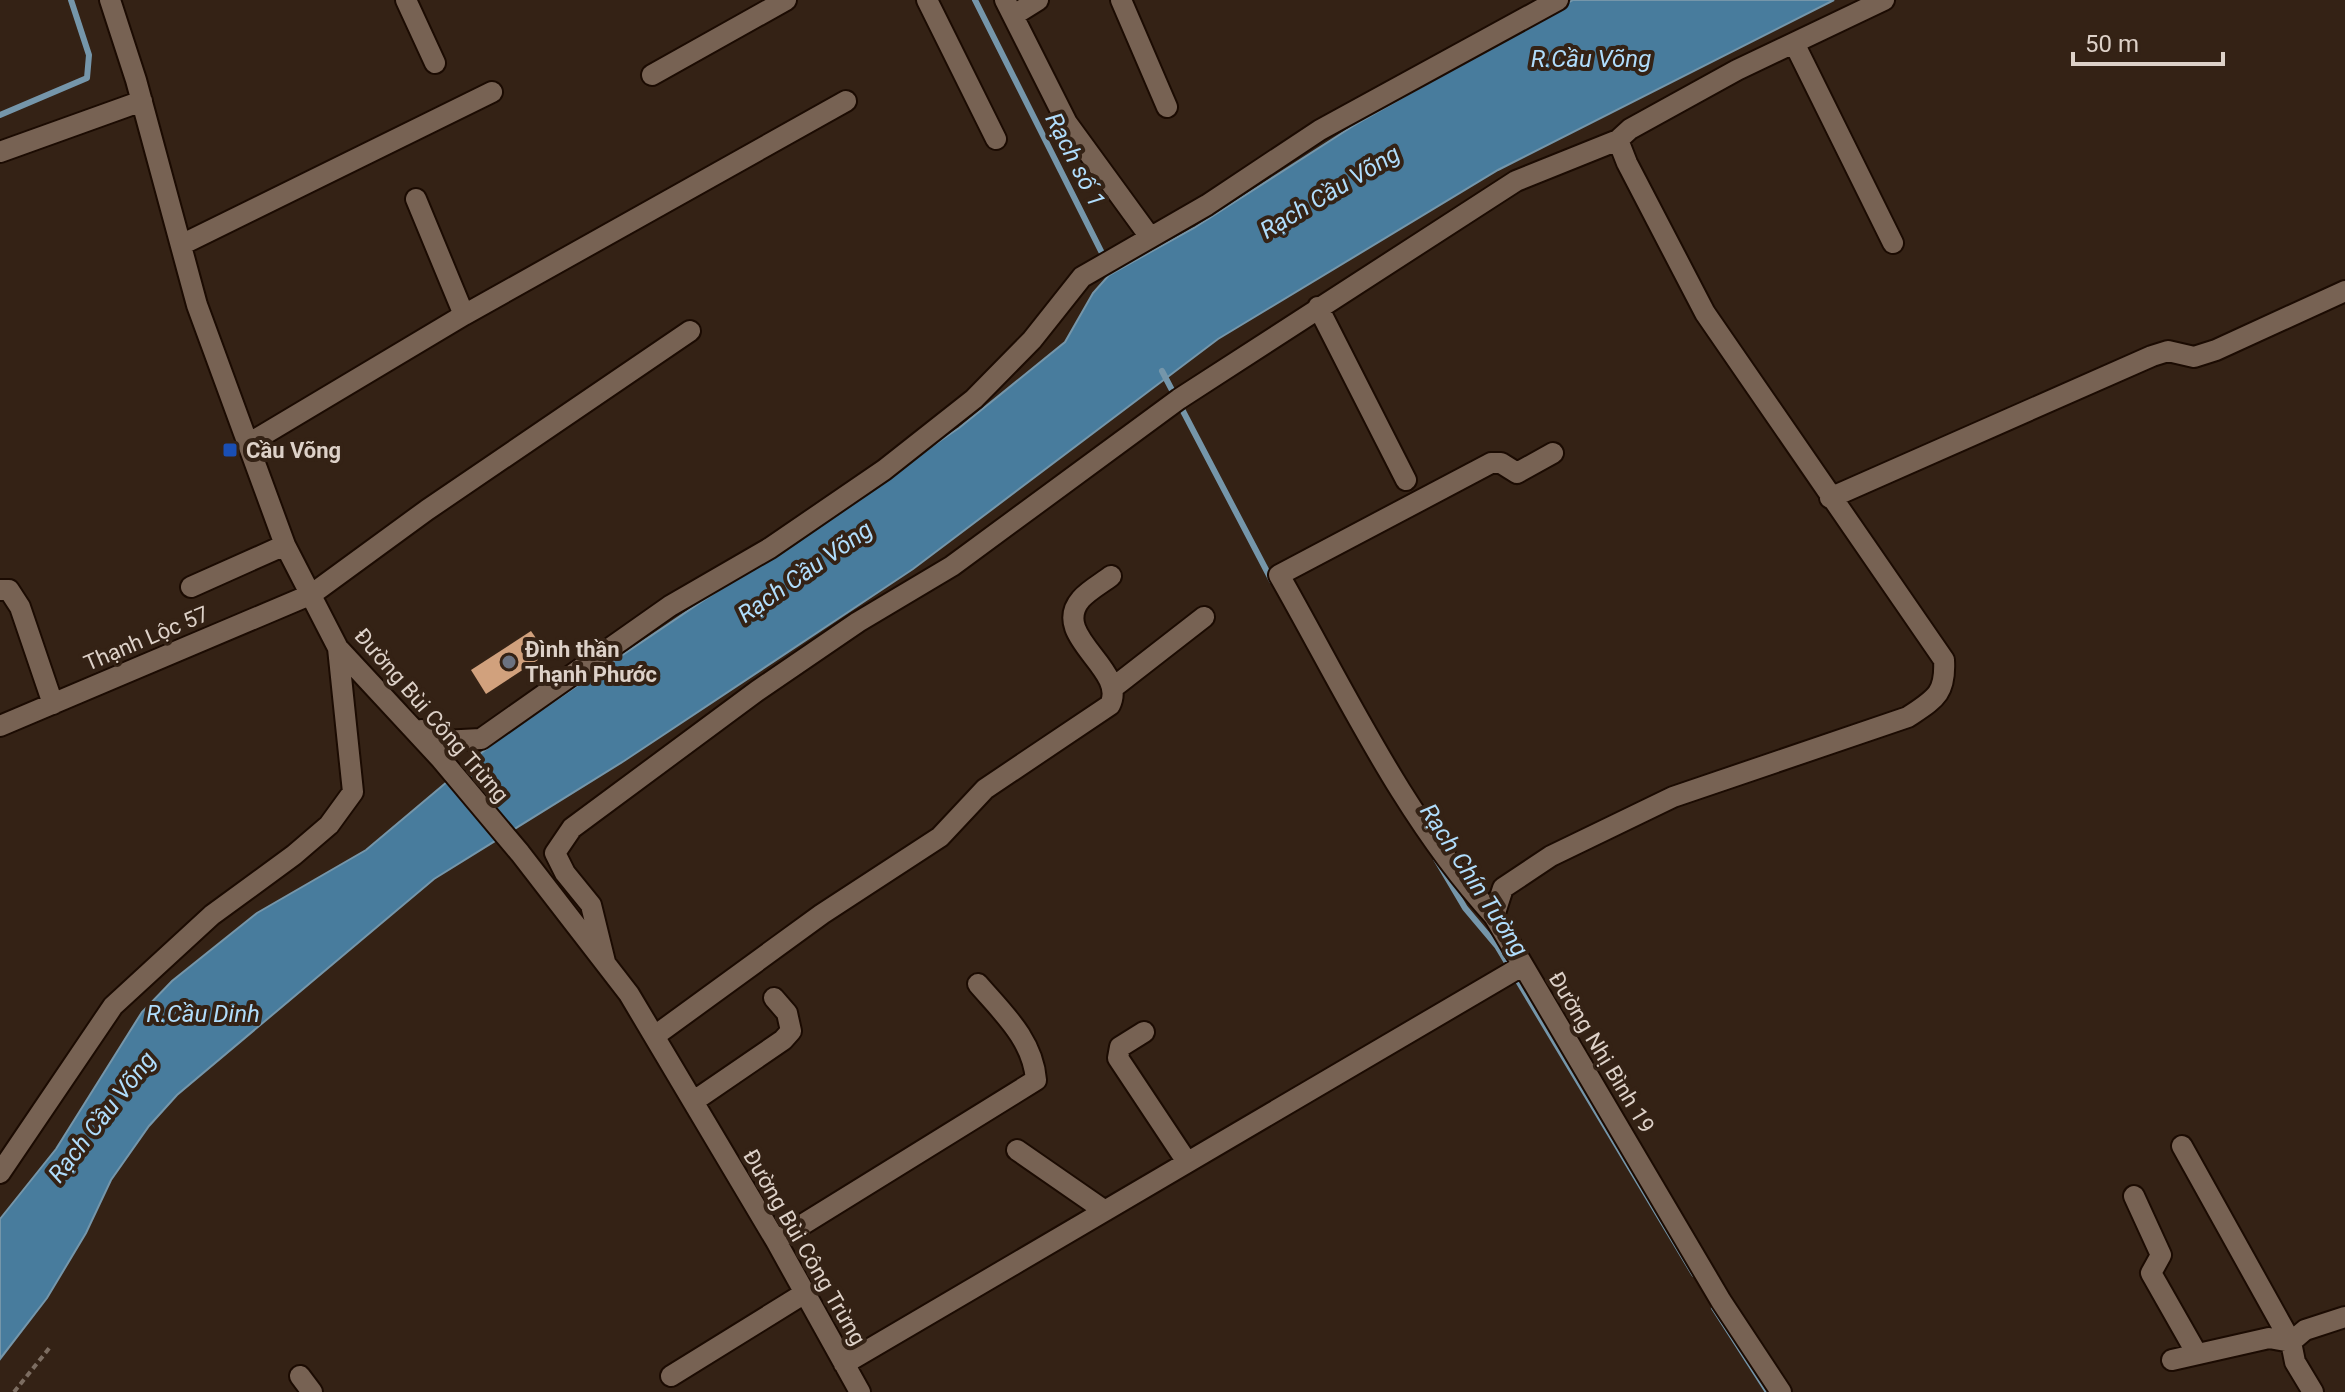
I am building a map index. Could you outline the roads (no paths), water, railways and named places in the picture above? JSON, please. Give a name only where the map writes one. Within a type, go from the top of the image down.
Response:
[{"type":"street","name":"Đường Bùi Công Trừng","points":[[110,0],[142,101],[197,305],[285,545],[338,648],[441,759],[605,962],[656,1035],[860,1392]]},
{"type":"street","points":[[406,0],[435,63]]},
{"type":"street","points":[[652,75],[786,0]]},
{"type":"street","points":[[927,0],[996,139]]},
{"type":"street","points":[[1038,0],[1010,8],[1067,123],[1150,237]]},
{"type":"street","points":[[1121,0],[1167,107]]},
{"type":"street","points":[[407,723],[442,741],[481,739],[670,606],[770,548],[884,470],[974,399],[1032,340],[1082,277],[1207,205],[1320,130],[1558,0]]},
{"type":"street","points":[[605,962],[591,905],[565,873],[555,853],[572,828],[757,691],[858,622],[952,566],[1173,404],[1516,181],[1618,140],[1630,129],[1678,101],[1884,0]]},
{"type":"street","points":[[1794,43],[1893,243]]},
{"type":"street","points":[[181,245],[492,92]]},
{"type":"street","points":[[0,152],[142,101]]},
{"type":"street","points":[[248,444],[464,315],[846,101]]},
{"type":"street","points":[[1494,916],[1503,888],[1551,856],[1673,797],[1908,717],[1933,700],[1945,683],[1944,660],[1705,313],[1618,140]]},
{"type":"street","points":[[416,199],[464,315]]},
{"type":"street","points":[[1830,498],[2152,356],[2168,351],[2194,357],[2216,350],[2345,291]]},
{"type":"street","points":[[1318,307],[1406,480]]},
{"type":"street","name":"Thạnh Lộc 57","points":[[0,726],[312,594],[427,510],[690,331]]},
{"type":"street","name":"Đường Nhị Bình 19","points":[[1553,453],[1517,473],[1501,463],[1491,463],[1279,575],[1390,770],[1461,880],[1494,916],[1721,1301],[1781,1392]]},
{"type":"street","points":[[191,587],[285,545]]},
{"type":"street","points":[[1111,576],[1079,600],[1074,622],[1088,652],[1114,687]]},
{"type":"street","points":[[0,590],[9,590],[20,607],[53,704]]},
{"type":"street","points":[[656,1035],[822,914],[940,837],[985,789],[1110,705],[1114,687],[1204,617]]},
{"type":"street","points":[[0,1173],[113,1006],[212,915],[294,855],[329,825],[353,792],[338,648]]},
{"type":"street","points":[[844,1364],[1522,966]]},
{"type":"street","points":[[776,1241],[1036,1080],[1035,1062],[1017,1029],[978,984]]},
{"type":"street","points":[[694,1101],[791,1031],[787,1013],[774,998]]},
{"type":"street","points":[[1144,1032],[1120,1047],[1118,1058],[1187,1162]]},
{"type":"street","points":[[2182,1146],[2291,1342],[2295,1362],[2313,1392]]},
{"type":"street","points":[[1017,1150],[1105,1211]]},
{"type":"street","points":[[2134,1196],[2161,1255],[2151,1273],[2197,1354]]},
{"type":"street","points":[[671,1376],[805,1293]]},
{"type":"street","points":[[2291,1342],[2305,1330],[2345,1317]]},
{"type":"street","points":[[2172,1360],[2269,1338],[2291,1342]]},
{"type":"water","points":[[1573,0],[1834,0],[1498,170],[1218,339],[913,569],[624,761],[434,879],[177,1095],[149,1126],[111,1180],[86,1233],[47,1298],[0,1359],[0,1219],[56,1149],[142,1012],[172,981],[257,913],[366,850],[498,739],[959,428],[1065,342],[1093,293],[1109,275],[1194,228],[1353,126]]},
{"type":"waterway","points":[[0,115],[87,78],[89,55],[71,0]]},
{"type":"waterway","name":"Rạch số 1","points":[[975,0],[1106,261]]},
{"type":"waterway","name":"Rạch Chín Tường","points":[[1162,371],[1272,581]]},
{"type":"waterway","name":"Rạch Chín Tường","points":[[1436,859],[1465,908],[1497,946],[1694,1274]]},
{"type":"waterway","name":"Rạch Chín Tường","points":[[1714,1308],[1768,1392]]},
{"type":"place","name":"Cầu Võng","points":[[230,450]]},
{"type":"place","name":"Đình thần Thạnh Phước","points":[[509,662]]},
{"type":"water label","name":"R.Cầu Võng","points":[[1591,59]]},
{"type":"water label","name":"Rạch Cầu Võng","points":[[1330,192]]},
{"type":"water label","name":"Rạch Cầu Võng","points":[[805,572]]},
{"type":"water label","name":"R.Cầu Dinh","points":[[203,1014]]},
{"type":"water label","name":"Rạch Cầu Võng","points":[[102,1117]]}]
